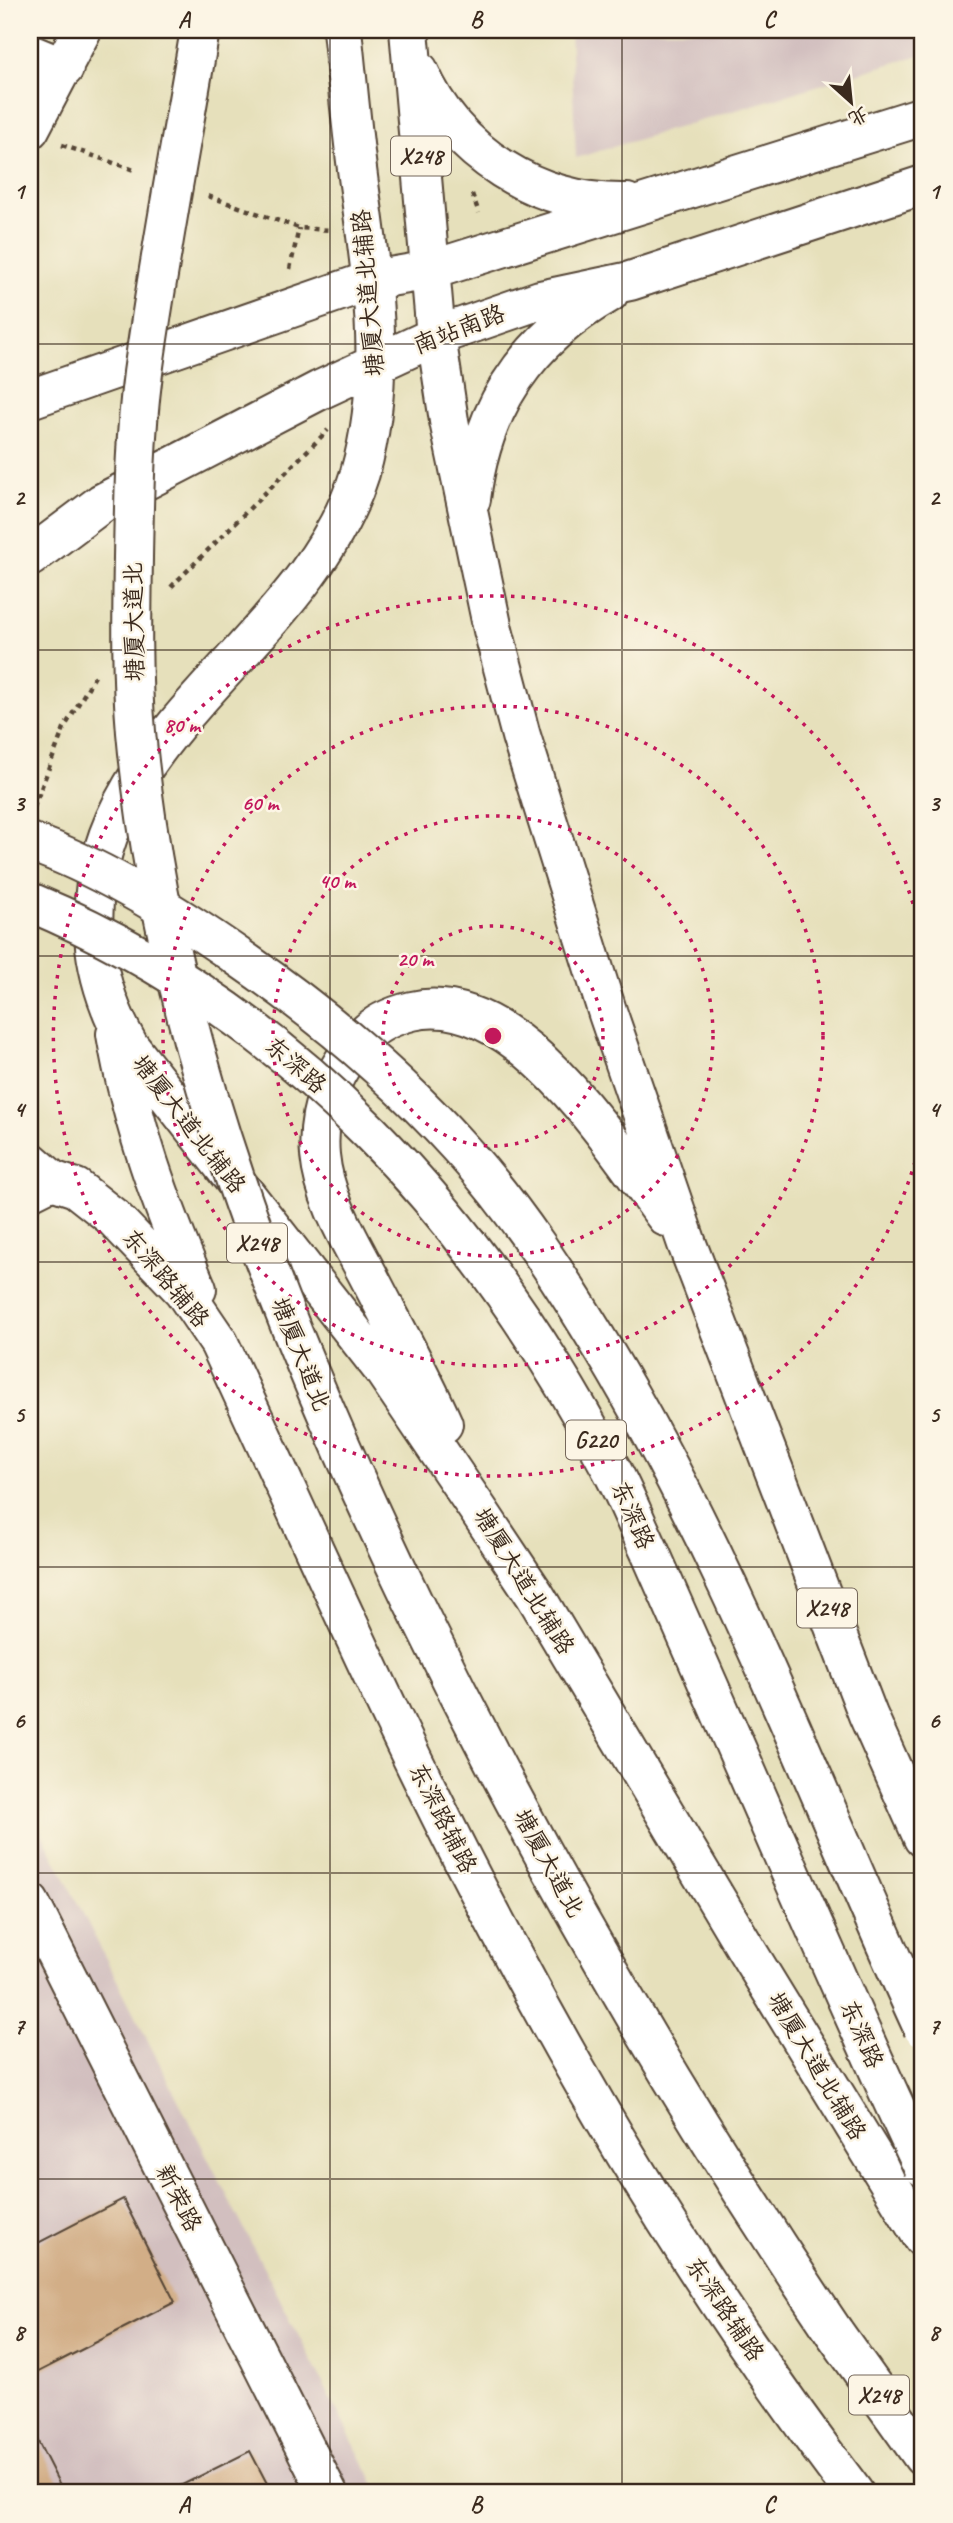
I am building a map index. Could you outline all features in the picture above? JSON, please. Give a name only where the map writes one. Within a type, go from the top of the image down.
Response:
[{"type":"main road","points":[[30,129],[47,61],[82,30]]},
{"type":"main road","name":"塘厦大道北","points":[[200,30],[142,379],[134,497],[132,617],[136,728],[163,921],[219,1138],[299,1353],[353,1476],[465,1709],[610,1972],[772,2239],[923,2457]]},
{"type":"main road","name":"塘厦大道北辅路","points":[[342,30],[372,280],[377,362],[370,430],[359,475],[344,513],[320,554],[283,604],[170,733],[137,777],[97,867],[92,914],[97,968],[113,1018],[129,1046],[384,1371],[535,1595],[746,1949],[923,2238]]},
{"type":"main road","points":[[409,36],[433,99],[468,144],[485,159],[516,176],[580,198],[612,203],[647,202]]},
{"type":"main road","name":"X248","points":[[409,36],[436,335],[468,522],[496,644],[552,840],[687,1244],[868,1715],[923,1838]]},
{"type":"main road","points":[[30,399],[372,280],[431,270],[923,116]]},
{"type":"main road","name":"南站南路","points":[[30,557],[102,503],[377,362],[436,335],[540,300],[631,281],[923,184]]},
{"type":"main road","points":[[468,522],[481,450],[520,365],[552,331],[584,308],[631,281]]},
{"type":"main road","name":"G220","points":[[30,842],[190,923],[283,988],[342,1033],[398,1086],[459,1147],[503,1202],[581,1313],[663,1451],[779,1695],[874,1921],[923,2028]]},
{"type":"main road","name":"东深路","points":[[30,902],[72,919],[151,963],[251,1027],[306,1072],[424,1189],[507,1295],[572,1396],[612,1469],[857,2026],[923,2167]]},
{"type":"main road","points":[[479,1511],[433,1402],[352,1246],[325,1182],[319,1133],[324,1106],[350,1050],[371,1029],[399,1014],[426,1008],[455,1009],[488,1020],[519,1041],[545,1066],[687,1244]]},
{"type":"main road","points":[[113,1018],[129,1105],[170,1226],[219,1343]]},
{"type":"main road","name":"东深路辅路","points":[[37,1177],[76,1188],[114,1218],[152,1254],[183,1290],[219,1343],[392,1715],[524,1975],[644,2186],[711,2290],[854,2493]]},
{"type":"main road","name":"新荣路","points":[[30,1903],[328,2493]]},
{"type":"path","points":[[289,275],[299,228]]},
{"type":"shaded area","points":[[570,30],[923,30],[923,54],[576,158]]},
{"type":"shaded area","points":[[30,1810],[379,2493],[30,2493]]},
{"type":"building","points":[[123,2199],[175,2302],[30,2376],[30,2247]]},
{"type":"building","points":[[30,2426],[64,2493],[30,2493]]},
{"type":"building","points":[[250,2451],[272,2493],[166,2493]]}]
